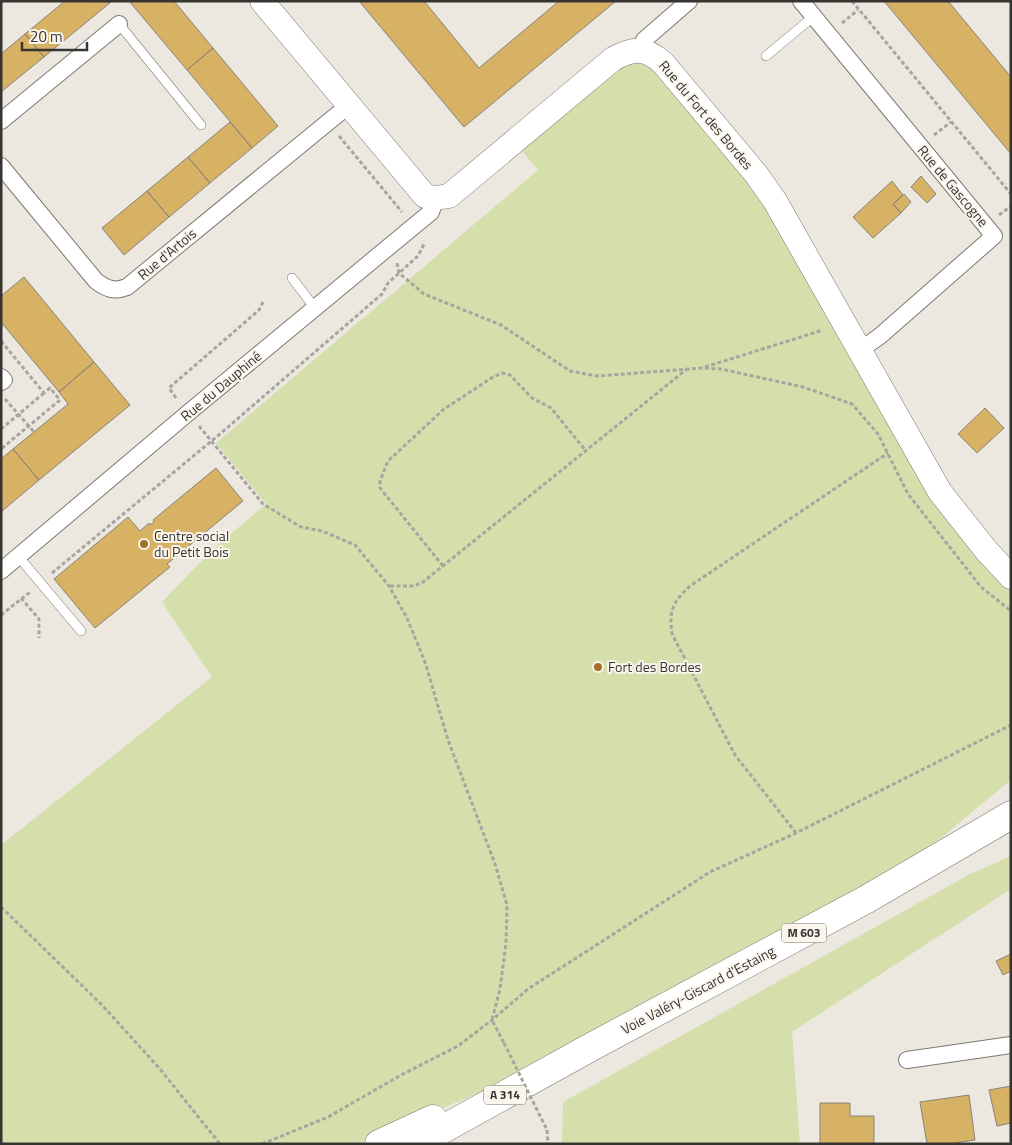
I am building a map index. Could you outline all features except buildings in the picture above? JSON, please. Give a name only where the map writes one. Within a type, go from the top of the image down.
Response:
[{"type":"highway","name":"Voie Valéry-Giscard d'Estaing","points":[[593,1046],[867,899],[1011,815]]},
{"type":"highway","name":"M 603","points":[[380,1144],[593,1046]]},
{"type":"highway","name":"A 314","points":[[416,1144],[593,1046]]},
{"type":"street","points":[[262,1],[425,196],[436,198],[449,196],[613,59],[627,52],[641,50],[644,40],[689,1]]},
{"type":"street","name":"Rue de Gascogne","points":[[800,1],[994,236],[880,336],[860,350]]},
{"type":"street","points":[[1,121],[119,24]]},
{"type":"street","name":"Rue du Fort des Bordes","points":[[641,50],[655,55],[663,63],[756,174],[775,201],[940,492],[986,550],[1011,577]]},
{"type":"street","name":"Rue d'Artois","points":[[1,166],[96,281],[110,290],[118,290],[127,287],[349,105]]},
{"type":"street","name":"Rue du Dauphiné","points":[[1,571],[431,212],[436,198]]},
{"type":"street","points":[[1,377],[4,380],[1,382]]},
{"type":"street","points":[[907,1060],[1011,1045]]},
{"type":"lane","points":[[766,56],[813,17]]},
{"type":"lane","points":[[119,24],[201,125]]},
{"type":"lane","points":[[292,278],[315,308]]},
{"type":"lane","points":[[18,556],[81,631]]},
{"type":"path","points":[[852,1],[1011,194]]},
{"type":"path","points":[[388,248],[396,258],[399,273],[424,294],[501,325],[570,370],[597,376],[702,368],[721,369],[803,387],[852,404],[878,434],[908,494],[981,587],[1011,611]]},
{"type":"path","points":[[263,302],[259,310],[168,388],[263,504],[301,527],[322,531],[355,545],[390,586],[407,618],[425,662],[448,740],[495,864],[506,905],[506,942],[500,989],[492,1020],[547,1130],[548,1144]]},
{"type":"path","points":[[702,368],[827,329],[844,321]]},
{"type":"path","points":[[1,340],[44,393]]},
{"type":"path","points":[[390,586],[414,586],[423,582],[688,369]]},
{"type":"path","points":[[443,566],[380,488],[380,481],[388,462],[444,409],[493,377],[502,373],[510,375],[532,398],[551,408],[586,451]]},
{"type":"path","points":[[1,430],[50,388],[60,400],[1,449]]},
{"type":"path","points":[[1,395],[34,432]]},
{"type":"path","points":[[796,833],[735,755],[672,634],[670,619],[676,600],[690,586],[888,454]]},
{"type":"path","points":[[22,598],[40,619],[39,638]]},
{"type":"path","points":[[262,1144],[328,1117],[401,1075],[458,1046],[528,989],[710,872],[796,833],[1011,725]]},
{"type":"path","points":[[1,907],[102,1005],[160,1069],[220,1144]]},
{"type":"green space","points":[[641,50],[756,173],[915,449],[1011,577],[1011,780],[867,899],[593,1046],[356,1144],[1,1144],[1,845],[212,677],[162,602],[213,549],[266,504],[216,443],[538,170],[514,142]]},
{"type":"green space","points":[[1011,856],[1011,889],[792,1032],[800,1144],[562,1144],[563,1102],[970,874]]},
{"type":"place","name":"Centre social du Petit Bois","points":[[144,544]]},
{"type":"place","name":"Fort des Bordes","points":[[598,667]]}]
